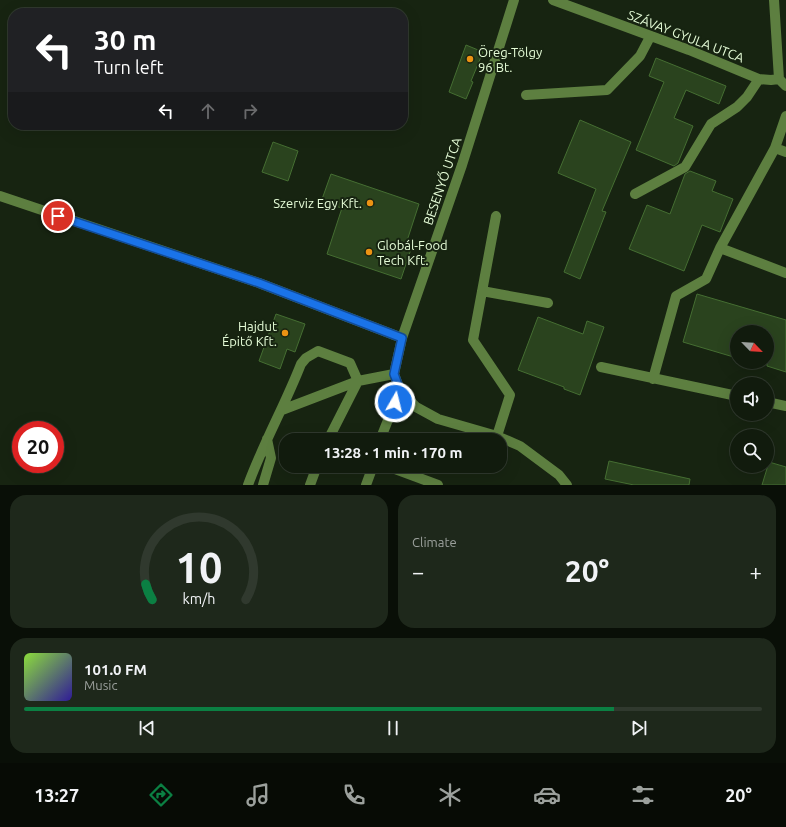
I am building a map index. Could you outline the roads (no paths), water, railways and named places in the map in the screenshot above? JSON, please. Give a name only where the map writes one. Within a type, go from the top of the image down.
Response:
[{"type":"street","name":"BESENYŐ UTCA","points":[[394,374],[402,338],[462,165],[514,0]]},
{"type":"street","name":"SZÁVAY GYULA UTCA","points":[[552,0],[689,50],[759,79],[783,82]]},
{"type":"street","points":[[774,0],[783,82]]},
{"type":"street","points":[[526,95],[607,90],[640,56],[650,37]]},
{"type":"street","points":[[635,194],[685,166],[710,124],[737,108],[747,97],[759,79]]},
{"type":"street","points":[[653,379],[676,296],[706,279],[720,248],[775,148],[786,116]]},
{"type":"street","points":[[775,148],[786,152]]},
{"type":"street","points":[[0,196],[259,283],[402,338]]},
{"type":"street","points":[[496,216],[473,340],[510,395],[498,433]]},
{"type":"street","points":[[720,248],[786,273]]},
{"type":"street","points":[[482,291],[548,303]]},
{"type":"street","points":[[248,485],[301,364],[306,358],[318,351],[350,363],[358,381]]},
{"type":"street","points":[[601,368],[730,395]]},
{"type":"street","points":[[282,410],[358,381],[394,374],[400,390],[416,407],[438,419],[487,433]]},
{"type":"street","points":[[332,433],[358,381]]},
{"type":"street","points":[[383,433],[400,390]]},
{"type":"street","points":[[774,403],[786,406]]},
{"type":"street","points":[[263,485],[271,458],[267,439]]},
{"type":"street","points":[[507,440],[520,446],[559,475],[566,485]]},
{"type":"street","points":[[310,485],[314,473]]},
{"type":"street","points":[[366,485],[370,473]]},
{"type":"street","points":[[406,473],[438,485]]},
{"type":"place","name":"Öreg-Tölgy 96 Bt.","points":[[470,59]]},
{"type":"place","name":"Szerviz Egy Kft.","points":[[370,203]]},
{"type":"place","name":"Globál-Food Tech Kft.","points":[[369,252]]},
{"type":"place","name":"Hajdut Épitő Kft.","points":[[285,333]]}]
